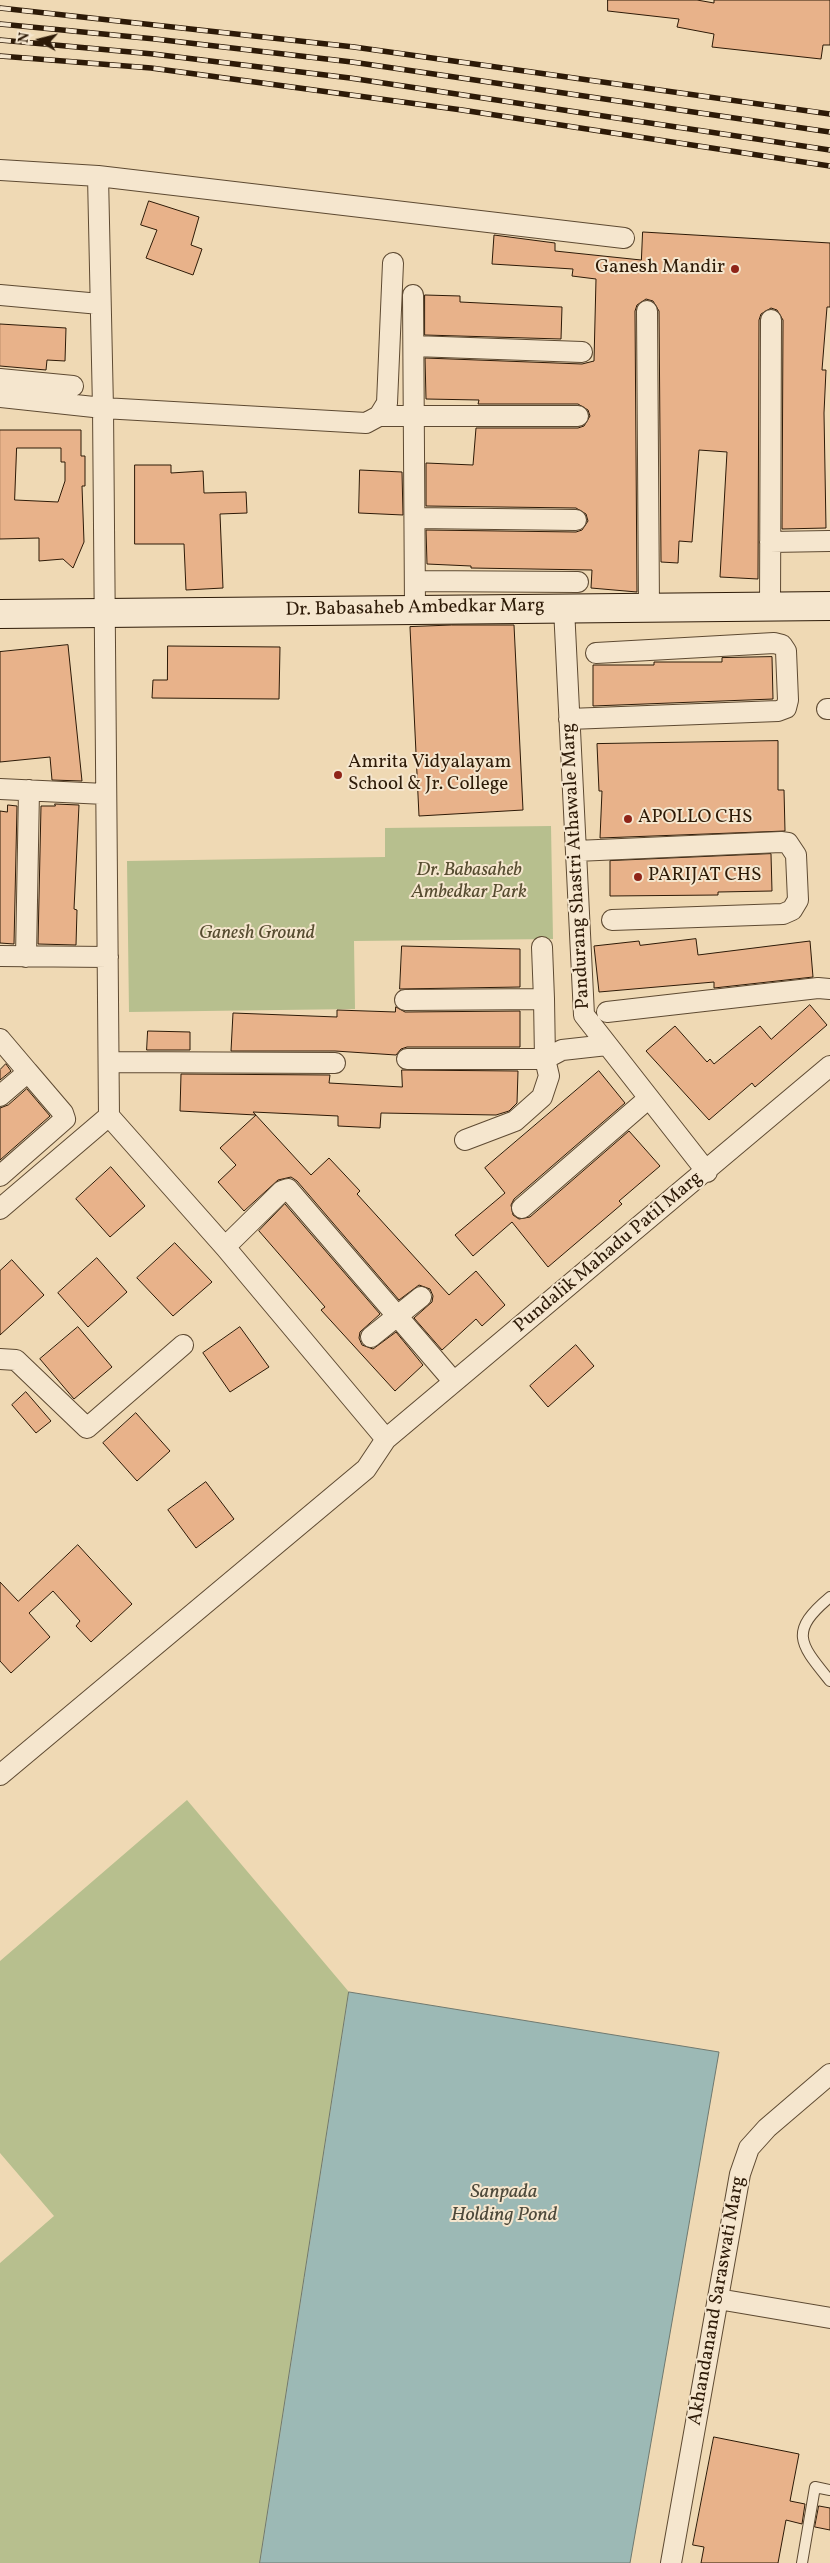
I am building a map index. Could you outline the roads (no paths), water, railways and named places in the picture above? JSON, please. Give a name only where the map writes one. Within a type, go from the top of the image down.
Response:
[{"type":"main road","name":"Dr. Babasaheb Ambedkar Marg","points":[[0,614],[830,606]]},
{"type":"street","points":[[0,170],[98,176],[624,238]]},
{"type":"street","points":[[98,176],[103,408],[103,612],[110,1116],[226,1248],[386,1439]]},
{"type":"street","points":[[379,416],[387,403],[393,263]]},
{"type":"street","points":[[0,295],[100,304]]},
{"type":"street","points":[[413,295],[415,610]]},
{"type":"street","points":[[647,311],[649,607]]},
{"type":"street","points":[[770,606],[771,320]]},
{"type":"street","points":[[414,346],[582,352]]},
{"type":"street","points":[[0,380],[73,386]]},
{"type":"street","points":[[0,397],[103,408],[366,423],[379,416],[578,416]]},
{"type":"street","points":[[415,518],[576,520]]},
{"type":"street","points":[[770,542],[829,541]]},
{"type":"street","points":[[415,581],[578,582]]},
{"type":"street","name":"Pandurang Shastri Athawale Marg","points":[[564,608],[584,1015],[706,1172]]},
{"type":"street","points":[[569,719],[778,712],[786,708],[788,700],[786,651],[782,644],[774,642],[596,653]]},
{"type":"street","points":[[0,789],[106,794]]},
{"type":"street","points":[[26,957],[29,790]]},
{"type":"street","points":[[576,851],[781,842],[788,843],[796,855],[798,900],[792,910],[783,914],[612,920]]},
{"type":"street","points":[[465,1140],[515,1121],[542,1097],[548,1076],[545,1058],[542,947]]},
{"type":"street","points":[[0,956],[108,957]]},
{"type":"street","points":[[607,1012],[818,988],[830,990]]},
{"type":"street","points":[[405,1000],[544,999]]},
{"type":"street","points":[[0,1039],[63,1113],[65,1119],[0,1176]]},
{"type":"street","points":[[407,1059],[545,1058],[562,1050],[607,1045]]},
{"type":"street","points":[[109,1062],[335,1063]]},
{"type":"street","name":"Pundalik Mahadu Patil Marg","points":[[0,1775],[366,1470],[386,1439],[830,1066]]},
{"type":"street","points":[[0,1096],[28,1072]]},
{"type":"street","points":[[522,1208],[649,1098]]},
{"type":"street","points":[[0,1209],[110,1116]]},
{"type":"street","points":[[226,1248],[282,1191],[288,1188],[454,1382]]},
{"type":"street","points":[[372,1337],[421,1297]]},
{"type":"street","points":[[0,1359],[16,1360],[87,1428],[183,1344]]},
{"type":"street","name":"Akhandanand Saraswati Marg","points":[[671,2563],[740,2174],[749,2148],[767,2128],[830,2074]]},
{"type":"street","points":[[718,2299],[829,2317]]},
{"type":"lane","points":[[830,1597],[811,1613],[802,1634],[804,1648],[830,1681]]},
{"type":"lane","points":[[802,2563],[815,2487],[830,2490]]},
{"type":"water","name":"Sanpada Holding Pond","points":[[349,1992],[719,2052],[630,2563],[260,2563]]},
{"type":"railway","points":[[0,8],[354,47],[830,114]]},
{"type":"railway","points":[[0,24],[155,39],[352,62],[830,132]]},
{"type":"railway","points":[[0,40],[153,54],[350,78],[830,150]]},
{"type":"railway","points":[[0,56],[151,68],[462,110],[830,166]]},
{"type":"place","name":"Ganesh Mandir","points":[[735,269]]},
{"type":"place","name":"Amrita Vidyalayam School & Jr. College","points":[[338,775]]},
{"type":"place","name":"APOLLO CHS","points":[[628,819]]},
{"type":"place","name":"PARIJAT CHS","points":[[638,877]]},
{"type":"park label","name":"Dr. Babasaheb Ambedkar Park","points":[[469,883]]},
{"type":"park label","name":"Ganesh Ground","points":[[257,935]]}]
